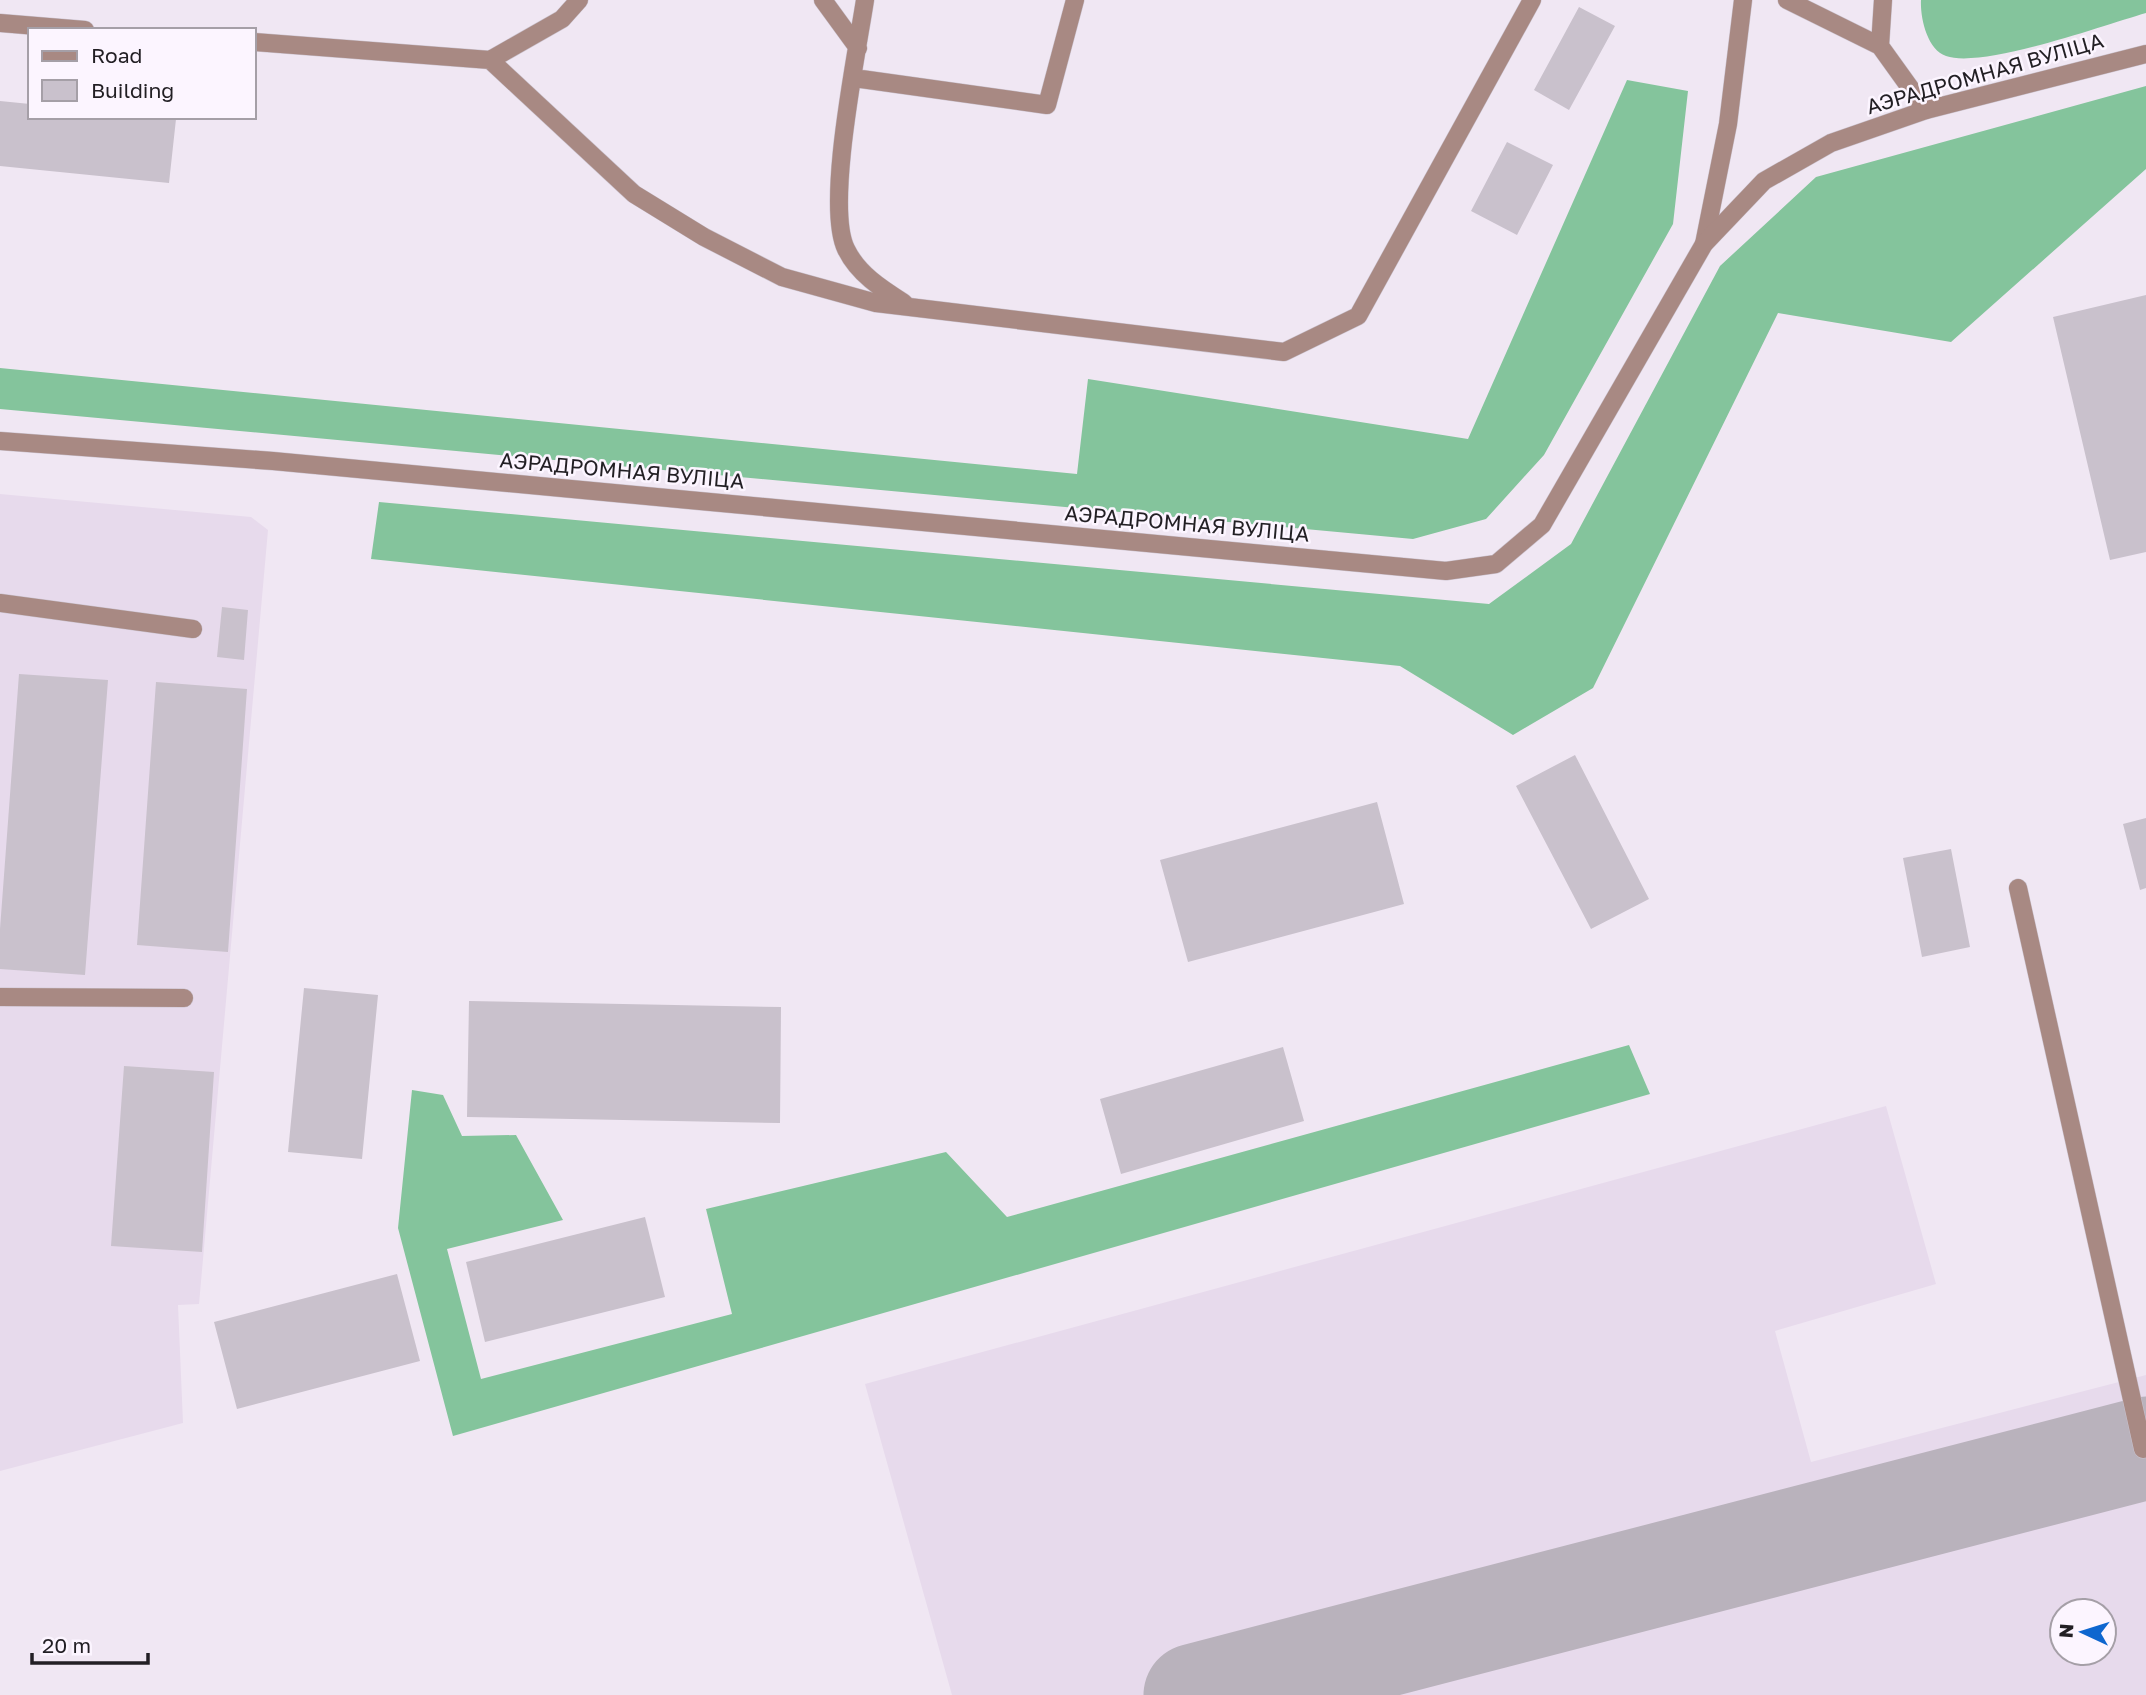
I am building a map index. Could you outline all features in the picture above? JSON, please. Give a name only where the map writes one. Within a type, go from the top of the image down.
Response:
[{"type":"street","points":[[256,42],[490,60],[562,19],[579,0]]},
{"type":"street","points":[[823,0],[858,48]]},
{"type":"street","points":[[865,0],[837,195],[845,248],[871,282],[910,307]]},
{"type":"street","points":[[854,78],[1047,105],[1075,0]]},
{"type":"street","points":[[490,60],[634,194],[704,237],[782,277],[876,303],[1284,352],[1358,316],[1532,0]]},
{"type":"street","points":[[1704,244],[1728,124],[1743,0]]},
{"type":"street","points":[[1787,0],[1880,46],[1926,110]]},
{"type":"street","points":[[1880,46],[1883,0]]},
{"type":"street","points":[[0,23],[61,28]]},
{"type":"street","name":"АЭРАДРОМНАЯ ВУЛІЦА","points":[[0,441],[272,461],[1446,571],[1496,564],[1542,525],[1704,244],[1763,181],[1831,143],[1926,110],[2146,54]]},
{"type":"street","points":[[0,603],[193,629]]},
{"type":"street","points":[[2018,888],[2143,1449]]},
{"type":"street","points":[[0,997],[184,998]]},
{"type":"shaded area","points":[[0,494],[251,517],[268,530],[199,1304],[178,1305],[183,1423],[0,1471]]},
{"type":"shaded area","points":[[1886,1106],[1936,1284],[1775,1331],[1811,1462],[2146,1375],[2146,1695],[952,1695],[865,1384]]},
{"type":"green space","points":[[1921,0],[2146,0],[2146,13],[2044,44],[1987,56],[1963,58],[1946,56],[1934,47],[1923,24]]},
{"type":"green space","points":[[1627,80],[1688,91],[1673,224],[1544,455],[1486,519],[1413,539],[0,409],[0,368],[1077,474],[1088,379],[1468,439]]},
{"type":"green space","points":[[2146,86],[2146,169],[1951,342],[1778,313],[1593,688],[1513,735],[1400,666],[371,559],[379,502],[1489,604],[1571,544],[1720,266],[1816,177]]},
{"type":"green space","points":[[1629,1045],[1650,1094],[453,1436],[398,1228],[412,1090],[443,1095],[462,1136],[516,1135],[563,1220],[447,1249],[481,1379],[732,1314],[706,1209],[946,1152],[1007,1217]]},
{"type":"building","points":[[1579,7],[1615,26],[1569,110],[1534,90]]},
{"type":"building","points":[[0,101],[28,104],[28,119],[176,119],[169,183],[0,166]]},
{"type":"building","points":[[1507,142],[1553,165],[1517,235],[1471,211]]},
{"type":"building","points":[[2146,295],[2146,552],[2110,560],[2053,317]]},
{"type":"building","points":[[222,607],[248,610],[244,660],[217,657]]},
{"type":"building","points":[[19,674],[108,680],[85,975],[0,969],[0,929]]},
{"type":"building","points":[[156,682],[247,689],[228,952],[137,945]]},
{"type":"building","points":[[1575,755],[1649,899],[1591,929],[1516,786]]},
{"type":"building","points":[[1377,802],[1404,904],[1188,962],[1160,860]]},
{"type":"building","points":[[2146,818],[2146,888],[2140,890],[2123,824]]},
{"type":"building","points":[[1951,849],[1970,947],[1922,957],[1903,858]]},
{"type":"building","points":[[304,988],[378,995],[362,1159],[288,1152]]},
{"type":"building","points":[[469,1001],[781,1007],[780,1123],[467,1117]]},
{"type":"building","points":[[1283,1047],[1304,1121],[1121,1174],[1100,1099]]},
{"type":"building","points":[[124,1066],[214,1072],[202,1252],[111,1246]]},
{"type":"building","points":[[645,1217],[665,1297],[485,1342],[466,1262]]},
{"type":"building","points":[[397,1274],[420,1361],[237,1409],[214,1322]]},
{"type":"taxiway","points":[[1195,1695],[2146,1448]]}]
